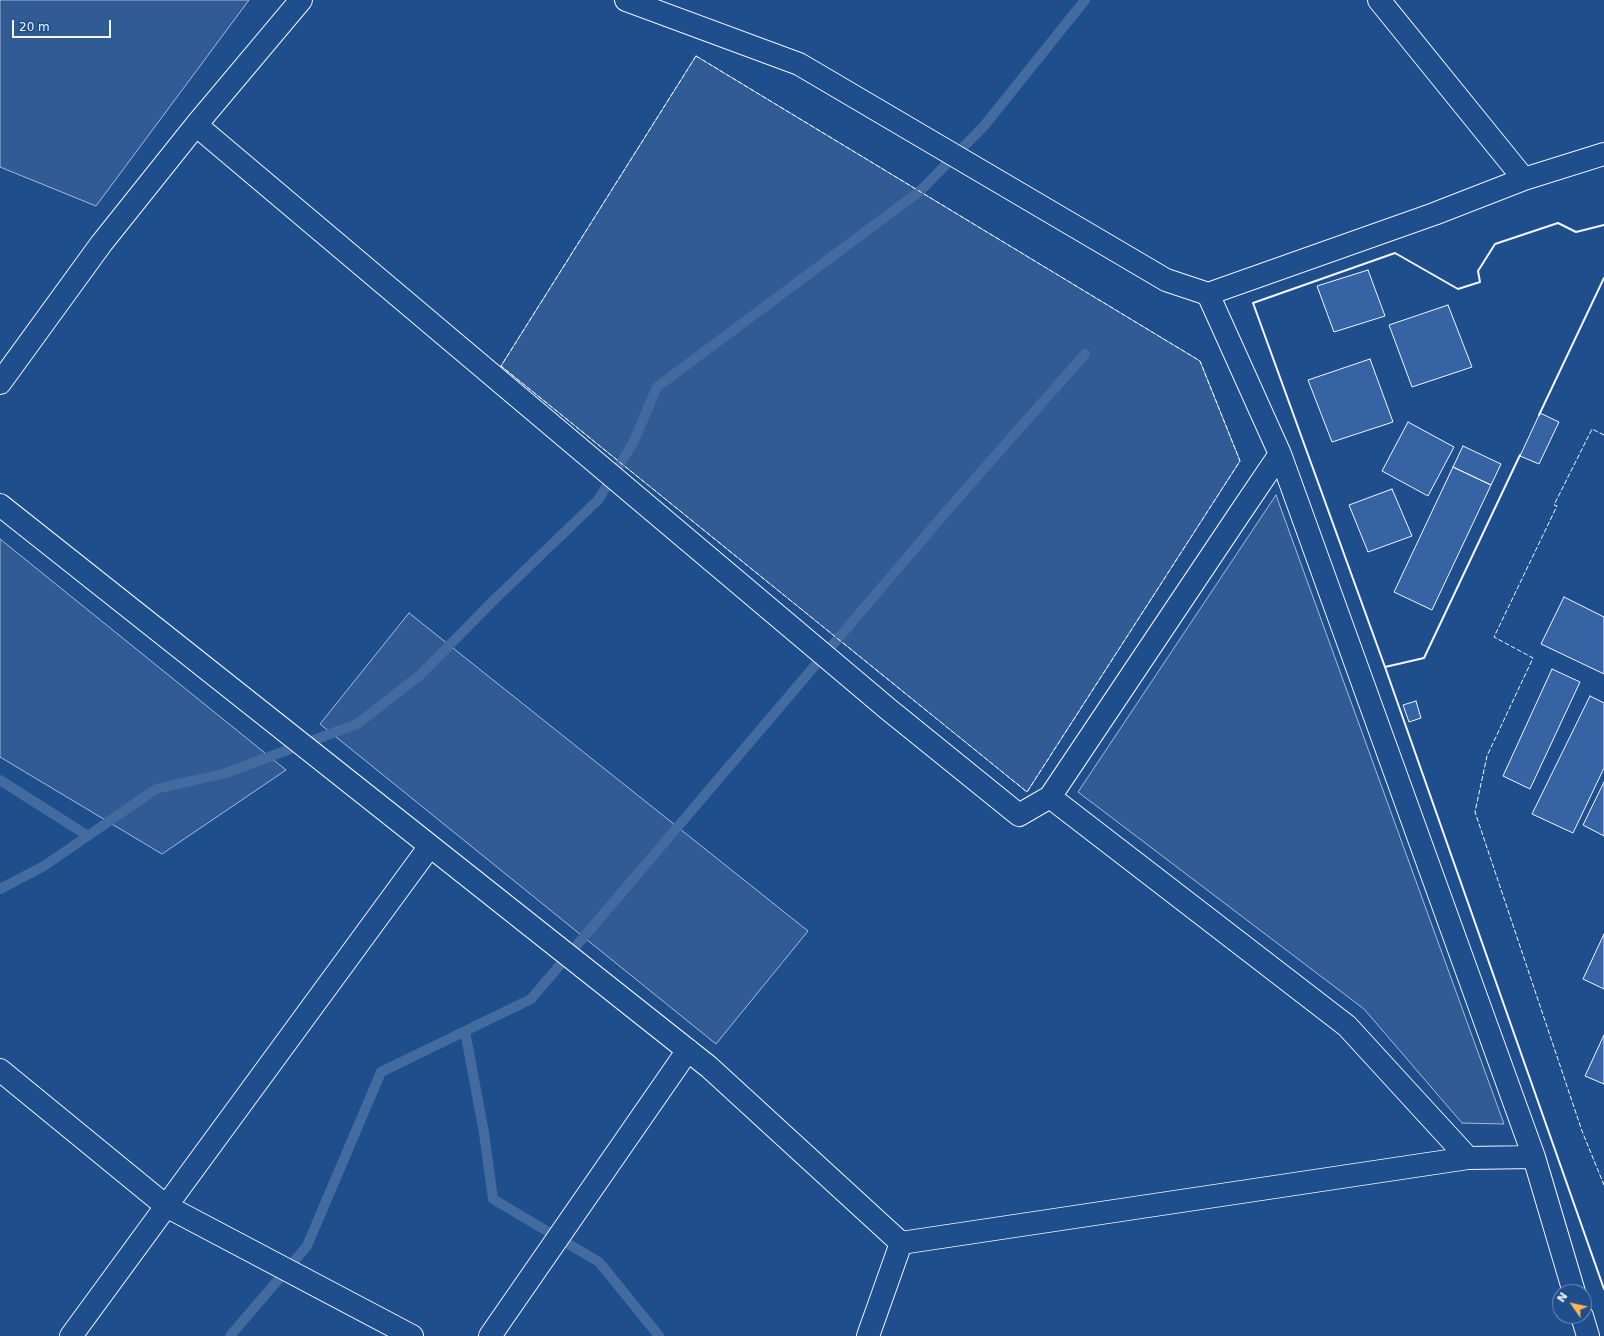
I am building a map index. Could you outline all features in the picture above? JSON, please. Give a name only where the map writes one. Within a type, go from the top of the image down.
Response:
[{"type":"street","points":[[0,383],[101,244],[196,125],[301,0]]},
{"type":"street","points":[[626,0],[799,64],[1166,280],[1208,294],[1434,214],[1524,179],[1604,154]]},
{"type":"street","points":[[1379,0],[1524,179]]},
{"type":"street","points":[[196,125],[888,709],[1020,815],[1050,797],[1280,454]]},
{"type":"street","points":[[1208,294],[1280,454],[1534,1157],[1572,1284]]},
{"type":"street","points":[[0,505],[709,1067],[901,1243]]},
{"type":"street","points":[[1050,797],[1347,1026],[1468,1158]]},
{"type":"street","points":[[71,1336],[430,846]]},
{"type":"street","points":[[490,1336],[688,1050]]},
{"type":"street","points":[[0,1070],[166,1206],[412,1336]]},
{"type":"street","points":[[901,1243],[1468,1158],[1534,1157]]},
{"type":"street","points":[[868,1336],[901,1243]]},
{"type":"street","points":[[1584,1324],[1588,1336]]},
{"type":"shaded area","points":[[0,0],[249,0],[96,206],[0,167]]},
{"type":"shaded area","points":[[696,56],[1200,361],[1240,461],[1027,792],[501,366]]},
{"type":"shaded area","points":[[1276,495],[1504,1124],[1462,1123],[1364,1009],[1078,792]]},
{"type":"shaded area","points":[[0,539],[286,770],[162,854],[0,757]]},
{"type":"shaded area","points":[[409,613],[808,931],[716,1044],[320,724]]},
{"type":"building","points":[[1368,270],[1385,316],[1334,332],[1317,286]]},
{"type":"building","points":[[1448,305],[1472,367],[1412,387],[1389,325]]},
{"type":"building","points":[[1370,359],[1393,422],[1332,442],[1308,380]]},
{"type":"building","points":[[1540,413],[1559,422],[1539,464],[1520,456]]},
{"type":"building","points":[[1408,422],[1454,447],[1428,496],[1382,471]]},
{"type":"building","points":[[1463,446],[1501,464],[1491,485],[1453,467]]},
{"type":"building","points":[[1453,467],[1491,485],[1432,610],[1394,592]]},
{"type":"building","points":[[1392,489],[1412,536],[1368,552],[1349,505]]},
{"type":"building","points":[[1564,597],[1604,617],[1604,674],[1541,644]]},
{"type":"building","points":[[1552,669],[1580,682],[1530,789],[1503,776]]},
{"type":"building","points":[[1590,696],[1604,703],[1604,768],[1573,833],[1532,814]]},
{"type":"building","points":[[1416,701],[1421,718],[1409,722],[1403,705]]},
{"type":"building","points":[[1604,782],[1604,836],[1583,825]]},
{"type":"building","points":[[1604,934],[1604,989],[1583,979]]},
{"type":"building","points":[[1604,1035],[1604,1084],[1585,1076]]},
{"type":"waterway","points":[[0,889],[44,866],[156,789],[226,773],[357,724],[419,676],[495,599],[598,500],[633,443],[657,387],[920,191],[984,126],[1085,0]]},
{"type":"waterway","points":[[230,1336],[307,1246],[381,1072],[531,999],[945,513],[1085,354]]},
{"type":"waterway","points":[[0,780],[88,836]]},
{"type":"waterway","points":[[465,1031],[484,1133],[493,1199],[599,1262],[659,1336]]},
{"type":"fence","points":[[696,56],[1200,361],[1240,461],[1027,792],[501,366],[696,56]]},
{"type":"fence","points":[[1604,435],[1592,429],[1554,505],[1557,506],[1494,637],[1533,658],[1487,756],[1475,812],[1582,1131],[1604,1185]]},
{"type":"wall","points":[[1604,225],[1576,232],[1558,223],[1495,244],[1478,271],[1480,282],[1458,289],[1395,253],[1253,303],[1385,667],[1604,1289]]},
{"type":"wall","points":[[1539,415],[1604,278]]},
{"type":"wall","points":[[1385,667],[1424,658],[1520,455]]}]
